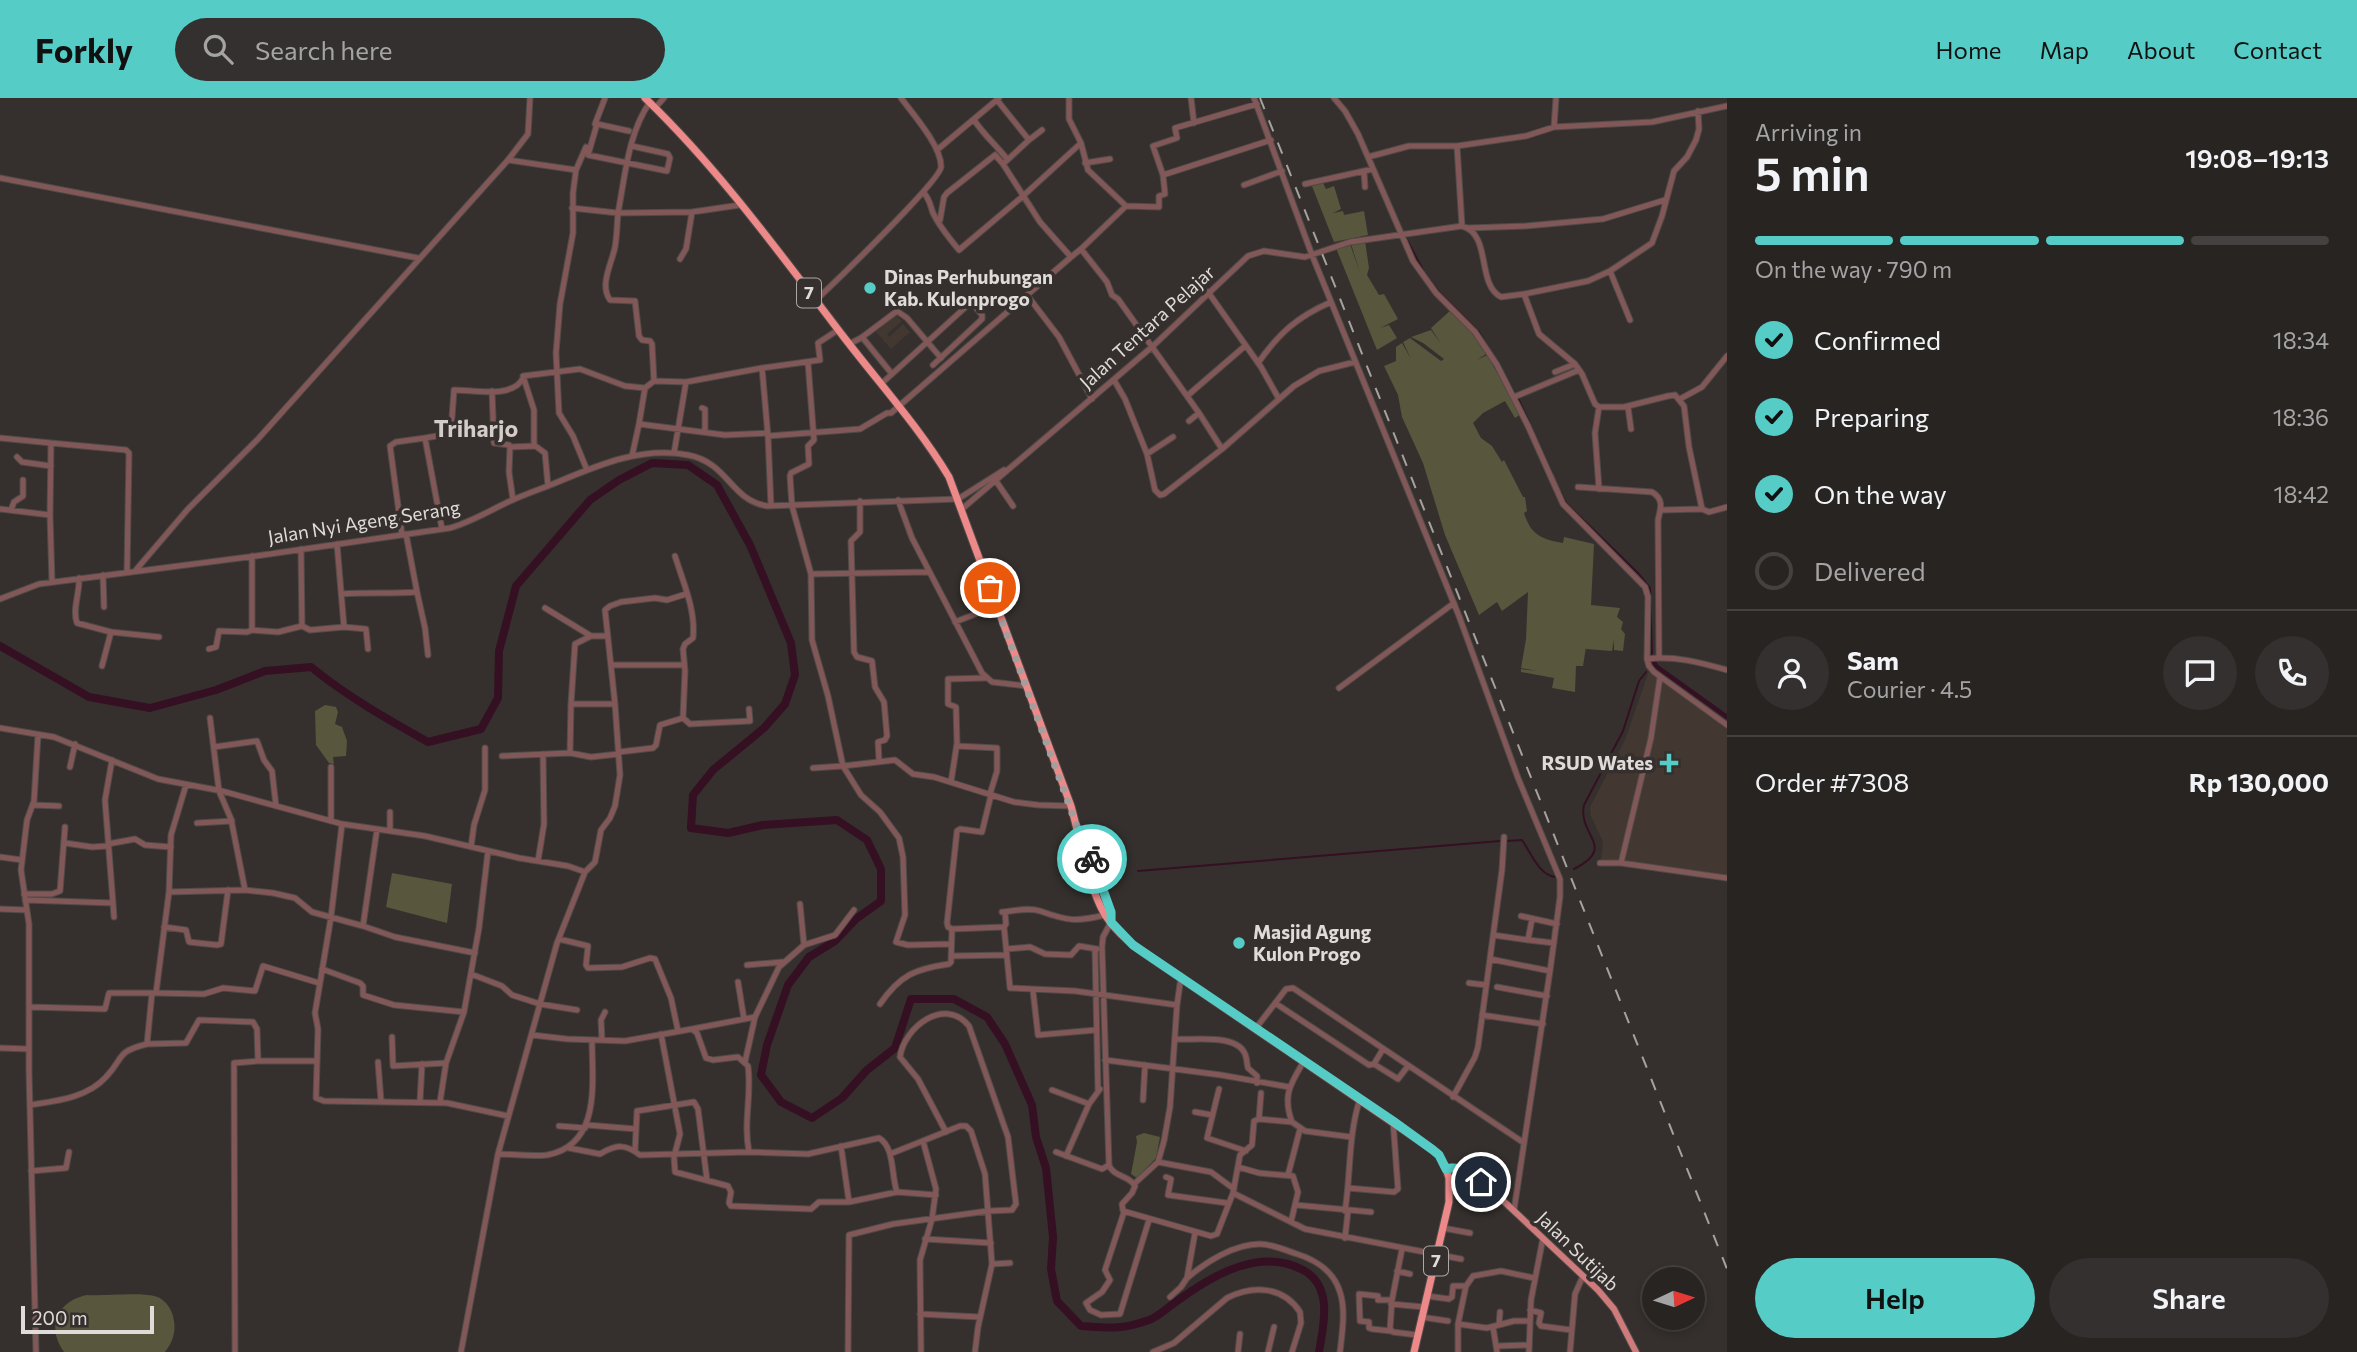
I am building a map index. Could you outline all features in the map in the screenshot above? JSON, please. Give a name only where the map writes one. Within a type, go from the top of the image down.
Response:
[{"type":"highway","name":"7","points":[[650,103],[678,130],[740,205],[939,460],[962,509],[1071,806],[1098,917],[1111,922],[1133,945],[1439,1155],[1449,1178],[1449,1202],[1414,1352]]},
{"type":"highway","name":"7","points":[[1076,824],[1111,912],[1111,922]]},
{"type":"main road","name":"Jalan Sutijab","points":[[1446,1169],[1455,1167],[1465,1171],[1514,1210],[1583,1276],[1614,1309],[1636,1352]]},
{"type":"street","points":[[135,571],[188,509],[258,439],[508,160],[528,134],[530,98]]},
{"type":"street","points":[[587,470],[573,436],[559,413],[556,333],[573,233],[572,208],[576,170],[605,98]]},
{"type":"street","points":[[654,381],[652,344],[639,336],[635,301],[610,300],[607,296],[606,278],[615,245],[627,164],[640,116],[650,103],[664,98]]},
{"type":"street","points":[[816,300],[924,193],[940,173],[937,150],[901,98]]},
{"type":"street","points":[[1069,98],[1069,119],[1081,143],[1085,163],[1095,178],[1126,206],[1159,207],[1159,195],[1165,194],[1163,175],[1153,146],[1177,138],[1175,128],[1255,101],[1271,140],[1312,255],[1454,603],[1518,778],[1558,874],[1560,898],[1557,924],[1514,1210]]},
{"type":"street","points":[[1191,98],[1194,123]]},
{"type":"street","points":[[1334,98],[1348,116],[1369,157],[1421,274],[1475,332],[1516,396],[1566,509],[1623,562],[1645,587],[1648,597],[1647,659],[1650,668],[1727,725]]},
{"type":"street","points":[[1554,127],[1556,98]]},
{"type":"street","points":[[937,150],[998,99],[1029,140]]},
{"type":"street","points":[[1369,157],[1409,146],[1457,146],[1526,136],[1554,127],[1651,122],[1727,106]]},
{"type":"street","points":[[1457,146],[1465,227],[1476,235],[1487,276],[1497,296],[1501,298],[1588,281],[1610,271],[1651,243],[1662,216],[1674,171],[1687,157],[1696,140],[1699,129],[1698,111]]},
{"type":"street","points":[[974,120],[989,141],[996,145],[1023,196],[1048,232],[1071,257]]},
{"type":"street","points":[[629,131],[597,124],[588,154],[664,172],[668,169],[668,154],[632,146]]},
{"type":"street","points":[[1005,162],[1042,130]]},
{"type":"street","points":[[1163,175],[1271,140]]},
{"type":"street","points":[[924,193],[942,229],[959,250],[1081,143]]},
{"type":"street","points":[[938,218],[947,193],[995,155],[1005,162]]},
{"type":"street","points":[[1085,163],[1111,159]]},
{"type":"street","points":[[508,160],[576,170]]},
{"type":"street","points":[[1305,184],[1373,169]]},
{"type":"street","points":[[1244,186],[1282,171]]},
{"type":"street","points":[[1364,172],[1366,187]]},
{"type":"street","points":[[0,178],[418,258]]},
{"type":"street","points":[[1312,255],[1332,246],[1404,234],[1465,227],[1526,226],[1603,219],[1665,200]]},
{"type":"street","points":[[572,208],[618,213],[692,212],[740,205]]},
{"type":"street","points":[[639,424],[725,435],[860,429],[899,408],[1081,249],[1126,206]]},
{"type":"street","points":[[680,259],[686,249],[692,212]]},
{"type":"street","points":[[1081,249],[1107,282],[1112,295],[1153,346],[1222,449]]},
{"type":"street","name":"Jalan Tentara Pelajar","points":[[962,509],[1153,346],[1248,256],[1256,252],[1312,255]]},
{"type":"street","points":[[1610,271],[1630,320]]},
{"type":"street","points":[[1030,292],[1059,337],[1092,399]]},
{"type":"street","points":[[1208,292],[1258,363],[1279,400]]},
{"type":"street","points":[[1524,293],[1539,334],[1577,367],[1594,404],[1599,407],[1629,407],[1668,396],[1675,395],[1680,399],[1686,413],[1689,447],[1702,509]]},
{"type":"street","points":[[1258,363],[1276,337],[1307,313],[1331,302]]},
{"type":"street","points":[[881,384],[969,304],[973,304],[982,319],[933,365]]},
{"type":"street","points":[[849,344],[897,311],[941,358]]},
{"type":"street","points":[[632,456],[645,388],[654,381],[685,382],[779,364],[808,363],[821,359],[818,343],[838,330]]},
{"type":"street","points":[[862,337],[892,374]]},
{"type":"street","points":[[1188,396],[1245,346]]},
{"type":"street","points":[[1680,399],[1702,387],[1727,356]]},
{"type":"street","points":[[1114,380],[1125,399],[1147,454],[1155,490],[1162,495],[1222,449],[1294,386],[1319,371],[1355,362]]},
{"type":"street","points":[[808,363],[813,442],[808,446],[809,464],[791,473],[792,506],[811,574],[812,640],[828,696],[843,766],[861,795],[880,812],[899,838],[903,857],[905,915],[896,943],[908,946],[951,944]]},
{"type":"street","points":[[1516,396],[1577,367]]},
{"type":"street","points":[[1555,372],[1577,367]]},
{"type":"street","points":[[762,368],[771,506]]},
{"type":"street","points":[[428,654],[390,446],[396,442],[448,434],[451,431],[454,390],[511,389],[527,374],[580,369],[625,386],[645,388]]},
{"type":"street","points":[[523,378],[534,410],[533,441],[535,446],[545,453],[548,486]]},
{"type":"street","points":[[674,453],[685,382]]},
{"type":"street","points":[[492,391],[494,443],[510,447],[535,446]]},
{"type":"street","points":[[1599,407],[1594,433],[1599,489]]},
{"type":"street","points":[[1629,407],[1631,429]]},
{"type":"street","points":[[702,408],[707,413],[705,431]]},
{"type":"street","points":[[1189,421],[1199,413]]},
{"type":"street","points":[[1147,454],[1173,437]]},
{"type":"street","points":[[0,438],[126,450],[129,453],[127,572]]},
{"type":"street","points":[[425,438],[442,529]]},
{"type":"street","points":[[51,443],[52,582]]},
{"type":"street","points":[[510,447],[509,472],[513,500]]},
{"type":"street","name":"Jalan Nyi Ageng Serang","points":[[0,598],[52,582],[442,529],[464,524],[513,500],[614,460],[656,453],[674,453],[712,463],[740,494],[759,504],[771,506],[958,499]]},
{"type":"street","points":[[17,457],[22,462],[51,466]]},
{"type":"street","name":"Jalan Tentara Pelajar","points":[[958,499],[1016,463]]},
{"type":"street","points":[[11,510],[15,502],[23,496],[23,480]]},
{"type":"street","points":[[996,481],[1013,506]]},
{"type":"street","points":[[1578,487],[1652,492],[1659,497],[1662,510],[1658,520],[1659,657]]},
{"type":"street","points":[[898,500],[903,518],[929,572],[986,678],[992,682],[1027,687]]},
{"type":"street","points":[[860,501],[860,533],[851,541],[854,652],[858,657],[872,661],[875,687],[884,702],[887,736],[885,740],[877,742],[879,761]]},
{"type":"street","points":[[1662,510],[1702,509],[1709,512],[1727,508]]},
{"type":"street","points":[[0,509],[50,515]]},
{"type":"street","points":[[337,544],[344,627]]},
{"type":"street","points":[[301,549],[302,626]]},
{"type":"street","points":[[251,556],[252,630]]},
{"type":"street","points":[[675,556],[687,594],[693,636],[683,647],[683,718]]},
{"type":"street","points":[[811,574],[929,572]]},
{"type":"street","points":[[103,575],[104,607]]},
{"type":"street","points":[[79,578],[75,614],[77,623],[111,632],[159,637]]},
{"type":"street","points":[[342,594],[391,595],[417,592]]},
{"type":"street","points":[[461,1352],[498,1154],[508,1116],[559,939],[585,872],[595,862],[601,830],[615,806],[620,775],[619,753],[612,665],[604,613],[610,606],[655,598],[667,600],[687,594]]},
{"type":"street","points":[[1339,688],[1454,603]]},
{"type":"street","points":[[955,622],[996,606]]},
{"type":"street","points":[[545,608],[591,636]]},
{"type":"street","points":[[209,649],[216,647],[219,631],[278,632],[302,626],[310,630],[344,627],[366,629],[368,649]]},
{"type":"street","points":[[102,666],[111,632]]},
{"type":"street","points":[[570,753],[573,648],[578,641],[591,636],[607,636]]},
{"type":"street","points":[[1647,659],[1659,657],[1727,670]]},
{"type":"street","points":[[612,665],[684,665]]},
{"type":"street","points":[[1620,863],[1651,738],[1660,677]]},
{"type":"street","points":[[951,782],[957,746],[956,707],[948,704],[948,679],[986,678]]},
{"type":"street","points":[[571,704],[615,704]]},
{"type":"street","points":[[683,718],[691,724],[750,721],[749,709]]},
{"type":"street","points":[[210,718],[219,790],[232,821],[245,890]]},
{"type":"street","points":[[502,756],[570,753],[591,757],[653,748],[660,725],[683,718]]},
{"type":"street","points":[[0,728],[54,737],[148,776],[219,790],[342,824],[425,836],[568,866],[585,872]]},
{"type":"street","points":[[256,732],[264,760],[272,771],[276,806]]},
{"type":"street","points":[[36,1352],[29,937],[22,860],[27,820],[33,805],[38,735]]},
{"type":"street","points":[[214,747],[257,741]]},
{"type":"street","points":[[70,767],[75,744]]},
{"type":"street","points":[[957,746],[997,748],[997,771],[982,832],[958,830],[948,927],[1004,927]]},
{"type":"street","points":[[471,847],[474,825],[485,790],[485,748]]},
{"type":"street","points":[[538,861],[544,824],[543,754]]},
{"type":"street","points":[[112,760],[105,800],[114,918]]},
{"type":"street","points":[[813,768],[895,760],[910,773],[991,795],[1038,805],[1071,806]]},
{"type":"street","points":[[331,766],[331,821]]},
{"type":"street","points":[[147,1044],[169,892],[172,830],[186,785]]},
{"type":"street","points":[[33,805],[60,806]]},
{"type":"street","points":[[390,812],[390,831]]},
{"type":"street","points":[[197,823],[232,821]]},
{"type":"street","points":[[342,824],[316,1013],[318,1100],[440,1102],[508,1116]]},
{"type":"street","points":[[24,897],[56,894],[60,891],[65,827]]},
{"type":"street","points":[[363,926],[377,830]]},
{"type":"street","points":[[1454,1097],[1477,1050],[1504,837]]},
{"type":"street","points":[[65,843],[92,847],[135,839],[145,845],[171,847]]},
{"type":"street","points":[[440,1102],[446,1063],[464,1012],[488,851]]},
{"type":"street","points":[[0,857],[22,860]]},
{"type":"street","points":[[1600,863],[1620,863],[1727,878]]},
{"type":"street","points":[[164,927],[186,930],[190,942],[221,944],[228,890]]},
{"type":"street","points":[[169,892],[245,890],[292,897],[308,910],[395,937],[474,953]]},
{"type":"street","points":[[24,897],[113,903]]},
{"type":"street","points":[[800,904],[804,945]]},
{"type":"street","points":[[0,909],[27,910]]},
{"type":"street","points":[[1098,917],[1070,920],[1030,909],[1004,912],[1010,988],[1099,994],[1177,1005]]},
{"type":"street","points":[[749,1152],[746,1119],[749,1072],[745,1062],[755,1017],[770,982],[783,962],[804,945],[835,935],[854,910]]},
{"type":"street","points":[[1521,916],[1557,924]]},
{"type":"street","points":[[1528,940],[1532,919]]},
{"type":"street","points":[[1066,1156],[1089,1104],[1103,1088],[1105,1060],[1098,949],[1111,922]]},
{"type":"street","points":[[880,1004],[888,992],[916,970],[949,964],[952,929]]},
{"type":"street","points":[[1493,935],[1554,943]]},
{"type":"street","points":[[559,939],[588,946],[588,968],[622,967],[650,958],[655,959],[671,998],[678,1031]]},
{"type":"street","points":[[951,956],[1007,952],[1030,947],[1045,954],[1072,955],[1079,946],[1098,949]]},
{"type":"street","points":[[1490,959],[1550,971]]},
{"type":"street","points":[[747,965],[783,962]]},
{"type":"street","points":[[29,1007],[105,1009],[109,993],[204,994],[223,988],[255,991],[263,966],[319,983]]},
{"type":"street","points":[[322,969],[360,983],[363,986],[363,995],[382,1002],[419,1009],[464,1012]]},
{"type":"street","points":[[471,974],[502,986],[512,995],[578,1010]]},
{"type":"street","points":[[1149,1220],[1120,1314],[1101,1315],[1090,1310],[1086,1303],[1102,1292],[1110,1280],[1105,1269],[1124,1212],[1122,1204],[1134,1191],[1134,1184],[1158,1162],[1168,1123],[1181,977]]},
{"type":"street","points":[[738,982],[744,1019]]},
{"type":"street","points":[[1469,984],[1486,985]]},
{"type":"street","points":[[1497,987],[1547,996]]},
{"type":"street","points":[[1256,1028],[1288,988],[1293,988],[1524,1143]]},
{"type":"street","points":[[1033,991],[1037,1034],[1096,1030]]},
{"type":"street","points":[[1099,994],[1096,1030],[1109,1166],[1112,1172],[1134,1184]]},
{"type":"street","points":[[1275,1003],[1369,1065],[1374,1064],[1398,1079],[1408,1066]]},
{"type":"street","points":[[602,1040],[601,1020],[605,1012]]},
{"type":"street","points":[[848,1352],[849,1235],[893,1224],[1012,1210],[1016,1204],[1012,1152],[1004,1123],[969,1026],[961,1018],[948,1013],[933,1016],[915,1028],[900,1057],[918,1079],[946,1132]]},
{"type":"street","points":[[1482,1015],[1543,1024]]},
{"type":"street","points":[[532,1035],[567,1040],[641,1040],[755,1017]]},
{"type":"street","points":[[30,1105],[72,1099],[104,1080],[127,1050],[147,1044],[186,1042],[199,1020],[253,1023],[257,1029],[258,1061]]},
{"type":"street","points":[[692,1029],[697,1033],[707,1059],[733,1057],[745,1062]]},
{"type":"street","points":[[662,1034],[681,1137],[673,1167],[677,1174],[729,1187],[729,1203],[732,1206],[811,1209],[820,1202],[849,1202],[897,1192],[936,1195]]},
{"type":"street","points":[[392,1037],[393,1066],[446,1063]]},
{"type":"street","points":[[1175,1039],[1193,1041],[1201,1038],[1230,1042],[1238,1046],[1246,1056],[1246,1065],[1257,1076],[1257,1083]]},
{"type":"street","points":[[568,1148],[586,1126],[591,1108],[593,1040]]},
{"type":"street","points":[[0,1048],[29,1049]]},
{"type":"street","points":[[1374,1064],[1383,1049]]},
{"type":"street","points":[[1105,1060],[1289,1087]]},
{"type":"street","points":[[235,1352],[233,1069],[236,1062],[316,1061]]},
{"type":"street","points":[[1304,1061],[1289,1087],[1288,1105],[1292,1122],[1300,1129],[1351,1138]]},
{"type":"street","points":[[379,1062],[381,1101]]},
{"type":"street","points":[[420,1101],[422,1064]]},
{"type":"street","points":[[1143,1100],[1145,1065]]},
{"type":"street","points":[[1219,1089],[1208,1139],[1246,1151]]},
{"type":"street","points":[[1052,1090],[1089,1104]]},
{"type":"street","points":[[1259,1119],[1261,1093]]},
{"type":"street","points":[[1345,1238],[1351,1138],[1360,1099]]},
{"type":"street","points":[[635,1151],[637,1111],[691,1102],[697,1105],[707,1181]]},
{"type":"street","points":[[1195,1112],[1212,1115]]},
{"type":"street","points":[[1124,1212],[1211,1237],[1217,1234],[1233,1191],[1240,1155],[1252,1144],[1253,1122],[1259,1119],[1292,1122]]},
{"type":"street","points":[[1348,1188],[1394,1192],[1398,1188],[1393,1121]]},
{"type":"street","points":[[559,1126],[636,1129]]},
{"type":"street","points":[[890,1154],[963,1126],[971,1131],[984,1167],[992,1264],[975,1352]]},
{"type":"street","points":[[1288,1175],[1300,1129]]},
{"type":"street","points":[[498,1154],[548,1154],[568,1148],[600,1154],[614,1147],[631,1147],[640,1155],[749,1152],[808,1154],[880,1138],[890,1154],[897,1192]]},
{"type":"street","points":[[921,1352],[920,1260],[936,1195],[923,1141]]},
{"type":"street","points":[[841,1146],[849,1202]]},
{"type":"street","points":[[31,1171],[66,1168],[69,1152]]},
{"type":"street","points":[[1056,1152],[1102,1169],[1109,1166]]},
{"type":"street","points":[[1158,1162],[1211,1172],[1233,1191],[1305,1229],[1461,1259]]},
{"type":"street","points":[[1238,1167],[1259,1173],[1288,1175],[1295,1179],[1298,1192],[1291,1222]]},
{"type":"street","points":[[1166,1177],[1171,1180],[1168,1195],[1227,1203]]},
{"type":"street","points":[[1296,1205],[1371,1212]]},
{"type":"street","points":[[1443,1228],[1470,1233]]},
{"type":"street","points":[[1187,1278],[1195,1233]]},
{"type":"street","points":[[1500,1312],[1496,1326],[1497,1349],[1529,1349],[1534,1278],[1543,1238]]},
{"type":"street","points":[[925,1239],[991,1242]]},
{"type":"street","points":[[1170,1297],[1187,1278],[1224,1254],[1252,1245],[1271,1246],[1311,1259],[1330,1274],[1341,1294],[1343,1310],[1340,1352]]},
{"type":"street","points":[[1391,1331],[1391,1302],[1402,1249]]},
{"type":"street","points":[[992,1264],[1010,1263]]},
{"type":"street","points":[[1397,1271],[1410,1274]]},
{"type":"street","points":[[1458,1352],[1458,1324],[1466,1286],[1473,1276],[1506,1272],[1534,1278]]},
{"type":"street","points":[[1422,1276],[1432,1278]]},
{"type":"street","points":[[1570,1352],[1575,1294],[1583,1276]]},
{"type":"street","points":[[1427,1296],[1449,1299],[1452,1297],[1453,1286],[1466,1286]]},
{"type":"street","points":[[1153,1352],[1174,1343],[1227,1298],[1236,1293],[1260,1289],[1282,1295],[1300,1312],[1301,1323],[1292,1352]]},
{"type":"street","points":[[1417,1335],[1369,1328],[1369,1322],[1360,1321],[1358,1292],[1378,1296],[1378,1300],[1424,1307]]},
{"type":"street","points":[[1530,1310],[1541,1312],[1541,1325],[1571,1330]]},
{"type":"street","points":[[920,1314],[980,1317]]},
{"type":"street","points":[[1421,1317],[1448,1321]]},
{"type":"street","points":[[1458,1324],[1496,1326],[1530,1321]]},
{"type":"street","points":[[1268,1352],[1274,1327]]},
{"type":"street","points":[[1238,1352],[1240,1334]]},
{"type":"shaded area","points":[[1323,183],[1326,189],[1334,186],[1341,209],[1333,213],[1343,211],[1344,215],[1364,211],[1368,235],[1334,242],[1312,186]]},
{"type":"shaded area","points":[[1365,241],[1369,268],[1367,275],[1379,295],[1384,294],[1398,319],[1380,328],[1389,325],[1397,338],[1377,350],[1336,248],[1350,244],[1360,273],[1351,244]]},
{"type":"shaded area","points":[[1451,310],[1466,324],[1486,354],[1477,360],[1487,355],[1521,414],[1515,418],[1505,401],[1483,413],[1473,423],[1481,438],[1492,446],[1502,462],[1504,460],[1525,497],[1527,511],[1524,513],[1530,526],[1538,535],[1549,540],[1563,543],[1564,537],[1594,544],[1591,605],[1620,608],[1617,617],[1623,622],[1623,651],[1614,650],[1614,640],[1612,651],[1586,647],[1583,666],[1576,666],[1575,692],[1552,688],[1554,678],[1521,672],[1521,669],[1537,671],[1521,668],[1526,639],[1528,592],[1502,611],[1497,602],[1479,615],[1445,535],[1423,463],[1402,417],[1398,395],[1384,366],[1396,361],[1396,347],[1402,343],[1411,359],[1403,342],[1410,338],[1441,361],[1444,359],[1411,337],[1431,330],[1441,344],[1431,328]]},
{"type":"shaded area","points":[[895,314],[902,321],[887,334],[889,337],[903,324],[910,332],[891,349],[876,332]]},
{"type":"shaded area","name":"RSUD Wates","points":[[1650,668],[1727,727],[1727,878],[1601,861],[1603,842],[1591,816],[1590,807],[1625,740]]},
{"type":"shaded area","points":[[325,705],[336,707],[338,712],[335,724],[342,727],[347,741],[346,756],[333,757],[334,764],[329,763],[316,745],[315,711]]},
{"type":"shaded area","points":[[392,873],[452,884],[447,923],[386,907]]},
{"type":"shaded area","points":[[1144,1133],[1160,1137],[1156,1158],[1137,1178],[1131,1174],[1136,1136]]},
{"type":"shaded area","points":[[140,1294],[162,1299],[170,1309],[174,1321],[174,1334],[165,1352],[64,1352],[56,1333],[57,1316],[68,1303],[87,1295]]},
{"type":"waterway","points":[[1405,236],[1424,272],[1439,292],[1479,332],[1515,394]]},
{"type":"waterway","points":[[1518,398],[1552,473]]},
{"type":"waterway","points":[[0,646],[89,697],[150,708],[216,690],[265,671],[311,667],[353,698],[428,742],[481,729],[498,698],[499,651],[516,586],[590,500],[619,480],[652,463],[688,465],[717,485],[750,545],[791,643],[795,675],[785,704],[764,728],[713,770],[693,795],[691,828],[728,833],[763,825],[837,820],[867,840],[881,869],[881,901],[856,919],[835,941],[809,957],[788,985],[767,1045],[761,1075],[781,1102],[812,1118],[842,1098],[867,1070],[895,1048],[911,999],[954,999],[987,1017],[1005,1044],[1032,1105],[1036,1137],[1046,1168],[1053,1237],[1051,1269],[1057,1301],[1081,1326],[1115,1328],[1149,1320],[1208,1280],[1239,1266],[1271,1262],[1303,1270],[1313,1277],[1319,1286],[1324,1306],[1319,1352]]},
{"type":"waterway","points":[[1560,491],[1566,503],[1650,588],[1652,654]]},
{"type":"waterway","points":[[1653,660],[1656,666],[1727,717]]},
{"type":"waterway","points":[[1574,869],[1593,854],[1595,847],[1583,815],[1584,805],[1623,731],[1639,681],[1646,672]]},
{"type":"waterway","points":[[1507,841],[1522,840],[1540,868],[1555,877]]},
{"type":"waterway","points":[[1138,871],[1500,841]]},
{"type":"railway","points":[[1260,98],[1727,1269]]},
{"type":"way so far","points":[[990,588],[1076,824],[1092,859]]},
{"type":"place","name":"Dinas Perhubungan Kab. Kulonprogo","points":[[870,288]]},
{"type":"place","name":"RSUD Wates","points":[[1669,763]]},
{"type":"place","name":"Masjid Agung Kulon Progo","points":[[1239,943]]},
{"type":"district","name":"Triharjo","points":[[476,429]]},
{"type":"route","points":[[1092,859],[1111,912],[1111,922],[1133,945],[1393,1121],[1439,1155],[1446,1169],[1461,1169],[1481,1182]]}]
